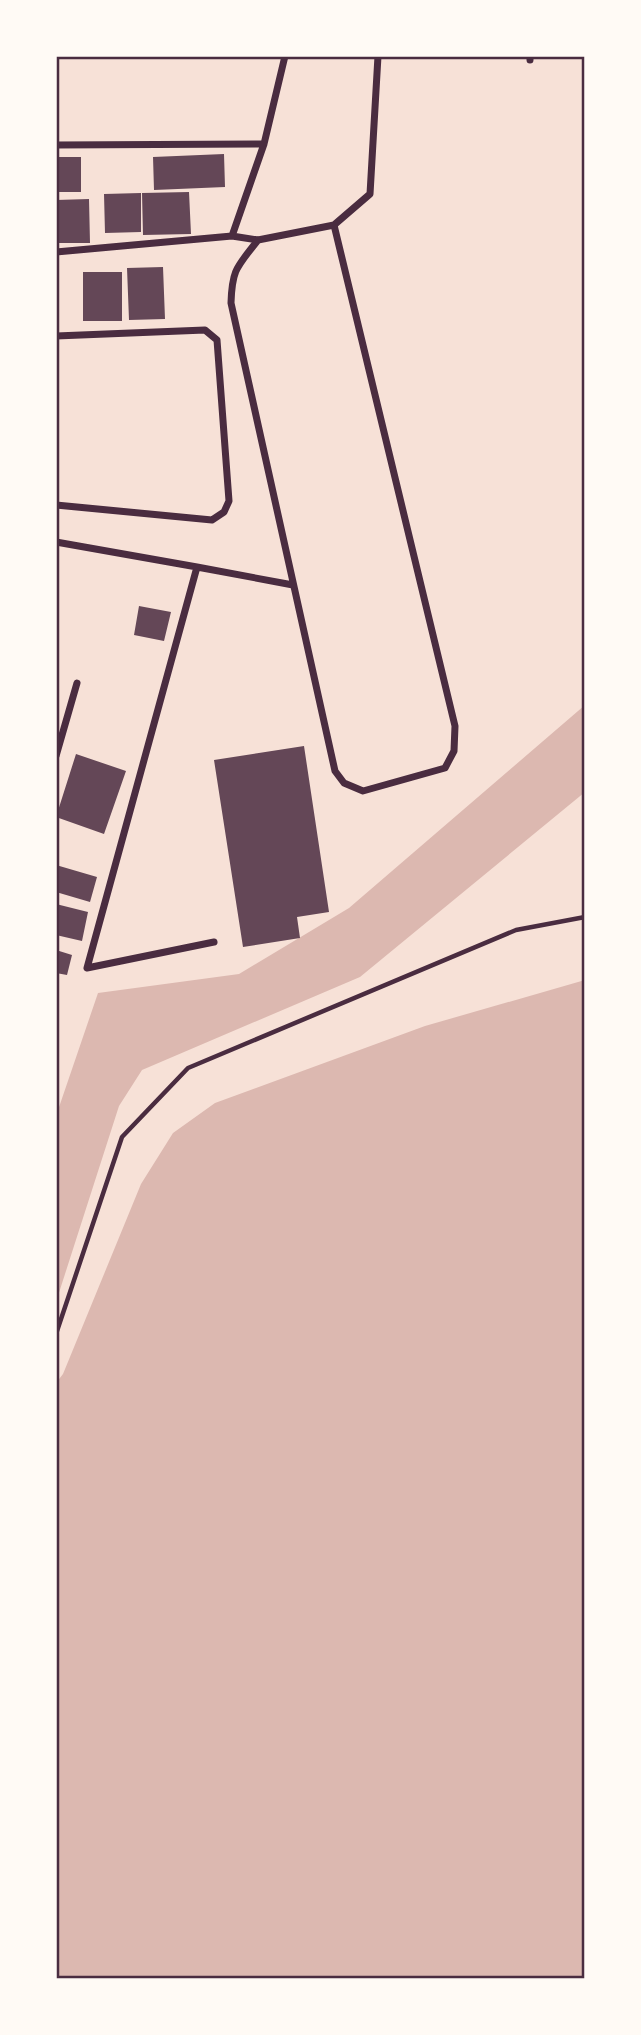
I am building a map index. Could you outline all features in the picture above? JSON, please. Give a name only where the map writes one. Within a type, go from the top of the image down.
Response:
[{"type":"street","points":[[232,236],[264,144],[285,56]]},
{"type":"street","points":[[56,252],[232,236],[258,240],[334,225],[370,194],[378,56]]},
{"type":"street","points":[[56,145],[264,144]]},
{"type":"street","points":[[258,240],[232,279],[232,303],[335,771],[344,783],[363,792],[445,768],[454,751],[454,726],[334,225]]},
{"type":"street","points":[[56,337],[205,330],[217,340],[229,501],[224,512],[212,520],[56,505]]},
{"type":"street","points":[[56,542],[293,585]]},
{"type":"street","points":[[197,567],[87,968],[214,942]]},
{"type":"street","points":[[56,756],[77,683]]},
{"type":"path","points":[[56,1334],[122,1137],[188,1068],[516,930],[585,917]]},
{"type":"shaded area","points":[[585,705],[585,792],[360,977],[142,1070],[119,1106],[56,1302],[56,1116],[98,993],[239,974],[349,908]]},
{"type":"shaded area","points":[[585,980],[585,1979],[56,1979],[56,1383],[63,1374],[141,1184],[173,1133],[215,1103],[425,1026]]},
{"type":"building","points":[[224,154],[225,187],[154,190],[153,157]]},
{"type":"building","points":[[56,157],[81,157],[81,192],[56,192]]},
{"type":"building","points":[[189,192],[191,234],[143,235],[142,193]]},
{"type":"building","points":[[141,193],[141,232],[105,233],[104,194]]},
{"type":"building","points":[[89,199],[90,243],[56,243],[56,200]]},
{"type":"building","points":[[163,267],[165,319],[129,320],[127,268]]},
{"type":"building","points":[[83,272],[122,272],[122,321],[83,321]]},
{"type":"building","points":[[139,606],[171,612],[164,641],[134,635]]},
{"type":"building","points":[[304,746],[329,912],[297,917],[300,938],[243,947],[214,760]]},
{"type":"building","points":[[76,754],[126,771],[104,834],[56,817]]},
{"type":"building","points":[[56,865],[97,877],[90,902],[56,892]]},
{"type":"building","points":[[56,904],[88,912],[82,941],[56,935]]},
{"type":"building","points":[[56,950],[72,955],[67,975],[56,973]]}]
